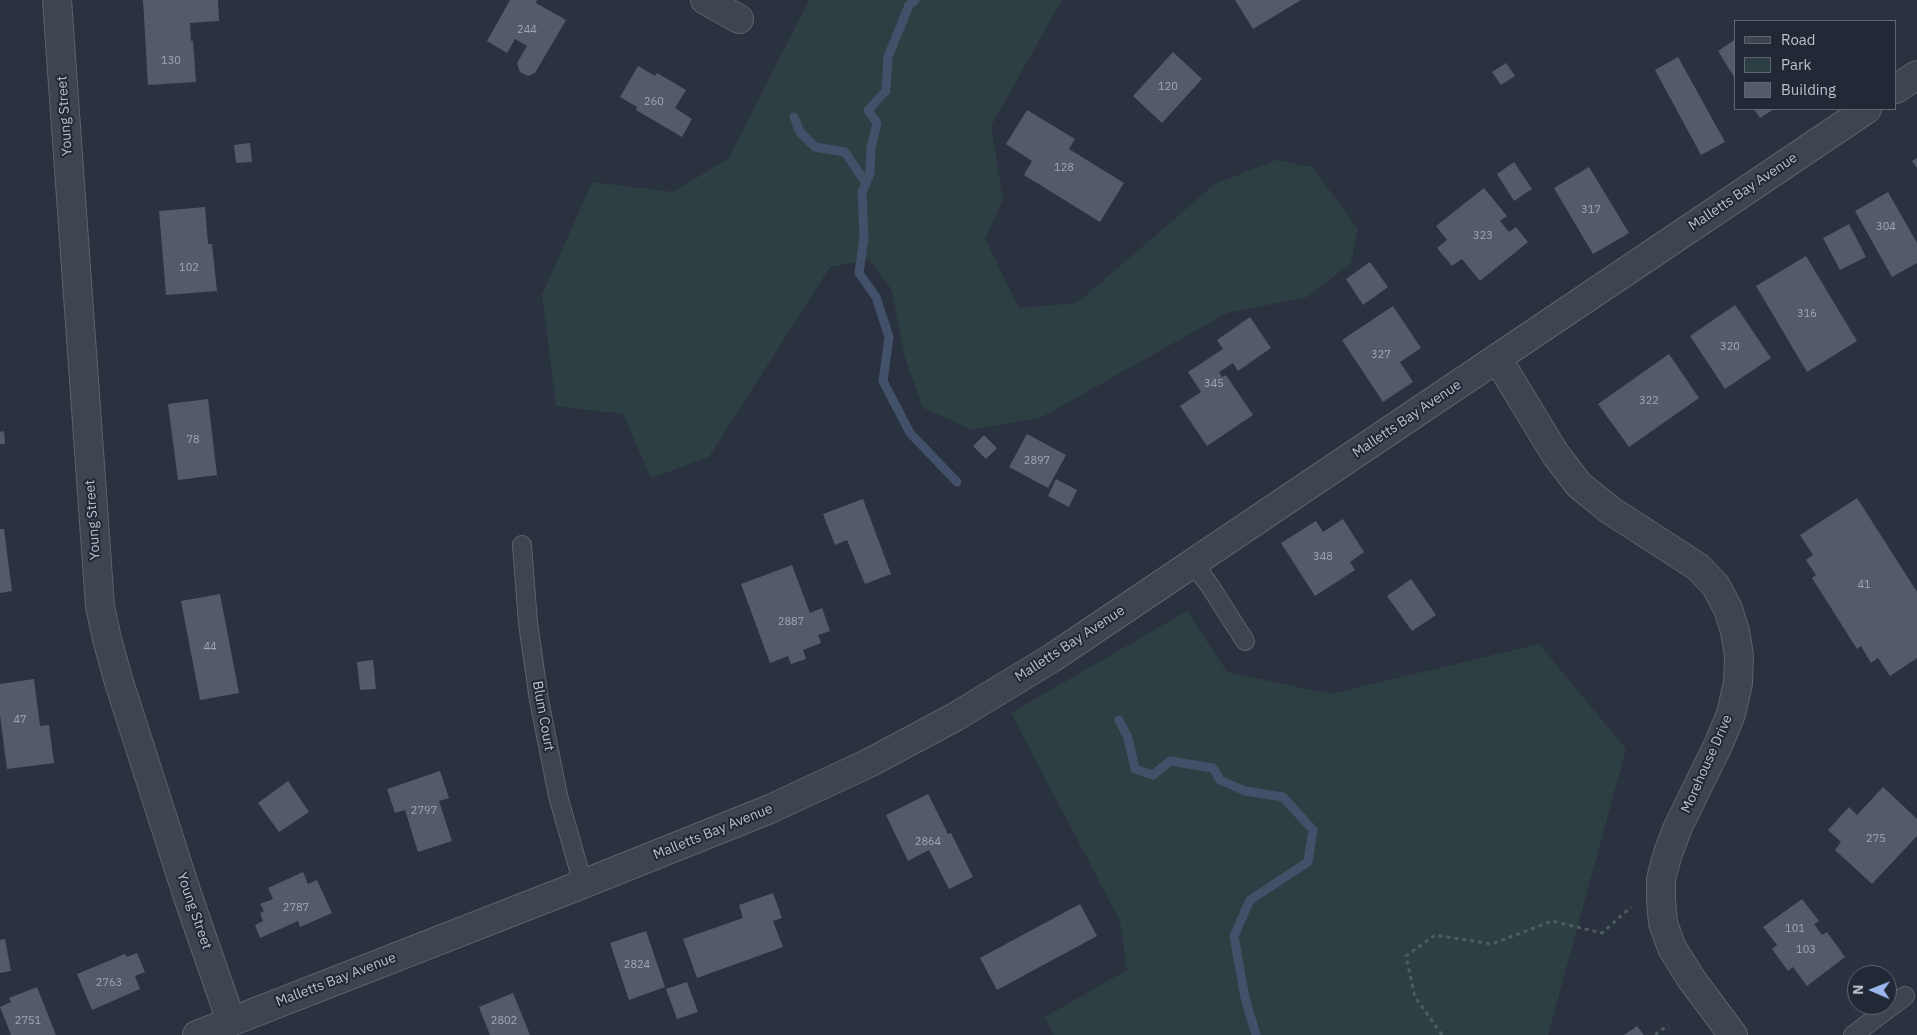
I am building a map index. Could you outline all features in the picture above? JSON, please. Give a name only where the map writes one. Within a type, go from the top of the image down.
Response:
[{"type":"street","name":"Young Street","points":[[57,0],[100,606],[118,679],[231,1021]]},
{"type":"street","points":[[705,0],[739,19]]},
{"type":"street","points":[[1897,88],[1917,75]]},
{"type":"street","name":"Malletts Bay Avenue","points":[[197,1035],[770,809],[869,763],[955,716],[1052,658],[1866,110]]},
{"type":"street","name":"Morehouse Drive","points":[[1497,358],[1556,455],[1579,485],[1610,510],[1698,567],[1716,586],[1728,609],[1739,655],[1738,684],[1731,714],[1678,827],[1668,852],[1661,879],[1663,923],[1672,948],[1692,980],[1733,1035]]},
{"type":"lane","name":"Blum Court","points":[[522,545],[528,623],[539,700],[558,796],[583,884]]},
{"type":"lane","points":[[1193,563],[1245,641]]},
{"type":"lane","points":[[1853,1035],[1904,996]]},
{"type":"path","points":[[1442,1035],[1415,997],[1406,956],[1436,934],[1492,944],[1552,922],[1602,933],[1661,879]]},
{"type":"path","points":[[1655,1035],[1668,1025]]},
{"type":"green space","points":[[809,0],[1062,0],[991,126],[1003,200],[985,239],[1019,308],[1077,303],[1215,184],[1276,160],[1312,167],[1358,229],[1351,263],[1307,297],[1227,313],[1042,417],[973,430],[923,408],[904,355],[892,290],[869,260],[830,267],[709,457],[651,478],[623,414],[556,406],[542,295],[592,182],[673,192],[729,158]]},
{"type":"green space","points":[[1187,611],[1227,672],[1331,694],[1539,644],[1626,749],[1548,1035],[1054,1035],[1045,1017],[1127,970],[1120,921],[1011,713]]},
{"type":"building","points":[[143,0],[218,0],[219,21],[190,23],[196,82],[148,85]]},
{"type":"building","points":[[510,0],[537,0],[536,3],[566,20],[535,73],[528,76],[520,72],[517,63],[527,46],[515,39],[507,53],[487,41]]},
{"type":"building","points":[[1235,0],[1301,0],[1253,29]]},
{"type":"building","points":[[1734,40],[1734,77],[1718,51]]},
{"type":"building","points":[[1173,52],[1202,79],[1162,123],[1133,96]]},
{"type":"building","points":[[1678,57],[1725,142],[1701,155],[1655,70]]},
{"type":"building","points":[[1506,63],[1515,76],[1501,85],[1492,72]]},
{"type":"building","points":[[638,66],[655,76],[657,73],[686,90],[675,108],[692,119],[682,137],[636,110],[637,107],[620,97]]},
{"type":"building","points":[[1027,110],[1075,139],[1069,149],[1124,183],[1100,222],[1024,175],[1032,161],[1006,144]]},
{"type":"building","points":[[1755,110],[1772,110],[1760,118]]},
{"type":"building","points":[[250,143],[252,162],[236,163],[234,145]]},
{"type":"building","points":[[1917,158],[1917,168],[1912,161]]},
{"type":"building","points":[[1514,162],[1532,189],[1514,201],[1497,174]]},
{"type":"building","points":[[1589,167],[1629,233],[1593,254],[1554,188]]},
{"type":"building","points":[[1484,188],[1507,216],[1500,221],[1509,232],[1516,227],[1528,242],[1480,281],[1462,259],[1452,266],[1437,248],[1447,240],[1436,226]]},
{"type":"building","points":[[1888,192],[1917,243],[1917,263],[1892,277],[1855,211]]},
{"type":"building","points":[[205,207],[208,244],[212,244],[217,291],[166,295],[159,211]]},
{"type":"building","points":[[1849,224],[1866,257],[1840,270],[1823,238]]},
{"type":"building","points":[[1806,256],[1857,341],[1807,372],[1756,286]]},
{"type":"building","points":[[1370,262],[1388,287],[1363,305],[1346,279]]},
{"type":"building","points":[[1735,305],[1771,358],[1725,389],[1690,336]]},
{"type":"building","points":[[1393,306],[1421,348],[1400,362],[1413,382],[1383,402],[1342,340]]},
{"type":"building","points":[[1250,317],[1271,348],[1238,371],[1233,363],[1219,372],[1222,377],[1226,375],[1253,415],[1207,446],[1180,406],[1201,392],[1188,372],[1223,349],[1217,340]]},
{"type":"building","points":[[1669,354],[1699,398],[1629,447],[1598,404]]},
{"type":"building","points":[[208,399],[217,475],[178,480],[168,404]]},
{"type":"building","points":[[4,431],[5,444],[0,444],[0,432]]},
{"type":"building","points":[[1027,434],[1066,455],[1048,488],[1009,467]]},
{"type":"building","points":[[984,435],[997,448],[986,459],[973,446]]},
{"type":"building","points":[[1056,479],[1077,490],[1069,507],[1048,496]]},
{"type":"building","points":[[1857,498],[1917,592],[1917,658],[1890,676],[1878,658],[1871,663],[1861,646],[1857,649],[1812,578],[1816,575],[1806,560],[1813,555],[1800,535]]},
{"type":"building","points":[[863,499],[891,574],[865,584],[847,540],[835,545],[823,514]]},
{"type":"building","points":[[1343,519],[1364,552],[1350,562],[1355,570],[1315,596],[1281,543],[1316,521],[1323,532]]},
{"type":"building","points":[[0,529],[4,529],[12,591],[0,593]]},
{"type":"building","points":[[792,565],[810,613],[822,608],[830,631],[818,635],[821,643],[803,650],[806,659],[791,664],[788,656],[770,663],[741,584]]},
{"type":"building","points":[[1411,579],[1436,615],[1412,631],[1387,596]]},
{"type":"building","points":[[220,594],[239,693],[200,700],[181,601]]},
{"type":"building","points":[[373,660],[376,689],[360,690],[357,662]]},
{"type":"building","points":[[34,679],[40,726],[49,725],[54,763],[7,769],[0,715],[0,684]]},
{"type":"building","points":[[440,771],[449,798],[439,801],[452,841],[418,852],[405,810],[395,813],[387,789]]},
{"type":"building","points":[[288,781],[309,812],[279,832],[258,803]]},
{"type":"building","points":[[1883,787],[1917,819],[1917,836],[1872,884],[1835,850],[1841,842],[1828,830],[1849,807],[1857,815]]},
{"type":"building","points":[[928,794],[948,834],[951,833],[973,877],[949,889],[929,850],[908,861],[886,815]]},
{"type":"building","points":[[303,872],[308,884],[317,880],[332,913],[300,927],[298,921],[260,938],[255,925],[263,921],[260,913],[264,911],[260,904],[273,899],[268,888]]},
{"type":"building","points":[[773,893],[782,918],[773,921],[783,947],[697,978],[683,939],[743,918],[739,905]]},
{"type":"building","points":[[1802,899],[1819,921],[1814,924],[1822,935],[1827,932],[1845,957],[1807,986],[1793,967],[1788,971],[1772,949],[1777,945],[1763,927]]},
{"type":"building","points":[[1080,904],[1097,936],[997,990],[980,958]]},
{"type":"building","points":[[646,931],[665,987],[629,1000],[610,943]]},
{"type":"building","points":[[5,939],[11,971],[0,973],[0,940]]},
{"type":"building","points":[[137,953],[145,972],[135,976],[140,989],[92,1010],[77,974],[125,954],[127,957]]},
{"type":"building","points":[[687,982],[698,1012],[677,1019],[666,989]]},
{"type":"building","points":[[37,987],[56,1035],[11,1035],[0,1007],[11,1002],[9,998]]},
{"type":"building","points":[[513,993],[530,1035],[490,1035],[479,1007]]},
{"type":"building","points":[[1637,1026],[1644,1035],[1624,1035]]},
{"type":"waterway","points":[[915,0],[909,5],[888,57],[886,91],[868,110],[877,123],[871,148],[870,174],[862,192],[864,238],[859,273],[876,297],[889,337],[883,381],[910,433],[957,482]]},
{"type":"waterway","points":[[794,117],[800,132],[815,147],[845,152],[866,183]]},
{"type":"waterway","points":[[1119,720],[1128,738],[1135,769],[1153,775],[1170,761],[1213,768],[1220,780],[1245,791],[1283,797],[1313,830],[1308,862],[1250,900],[1234,936],[1245,998],[1256,1035]]}]
